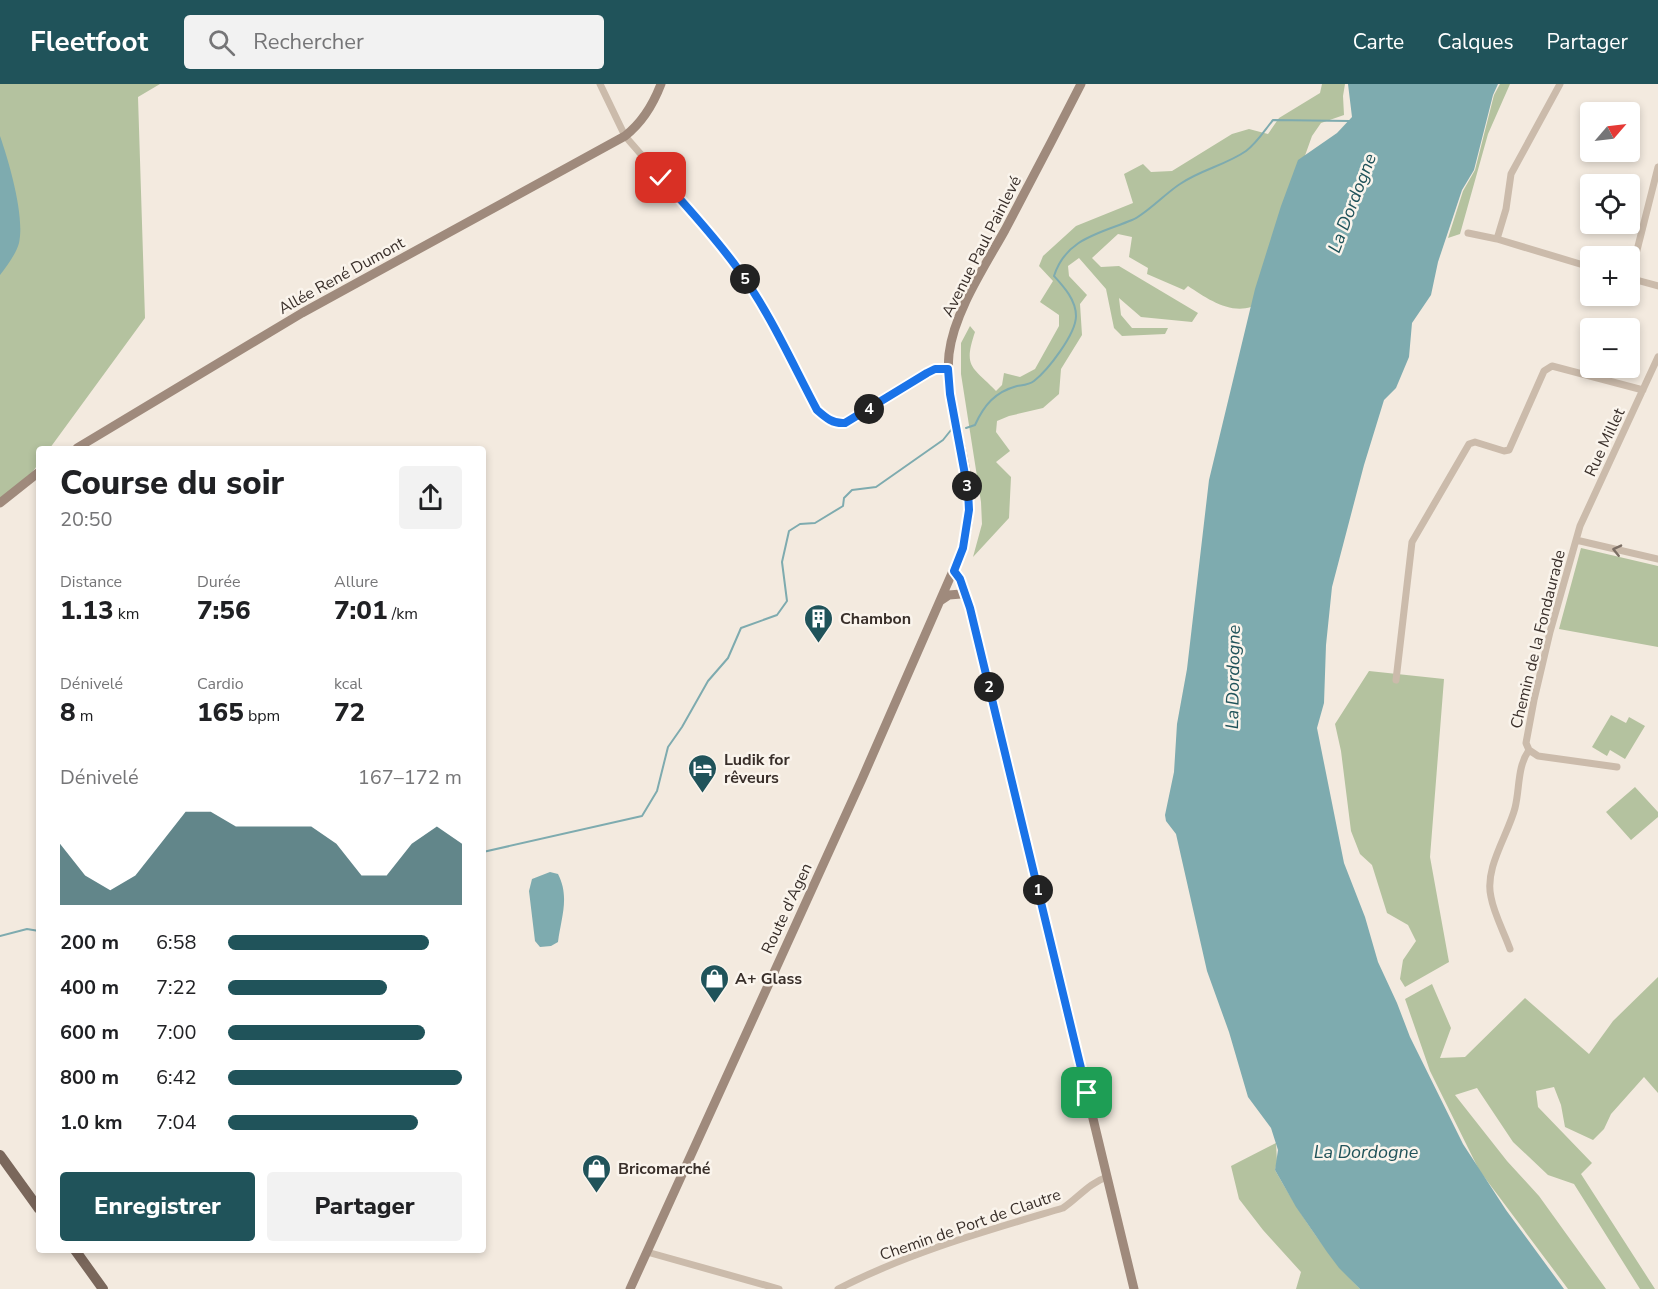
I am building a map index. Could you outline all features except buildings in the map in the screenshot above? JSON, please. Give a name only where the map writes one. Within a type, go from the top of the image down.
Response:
[{"type":"main road","name":"Allée René Dumont","points":[[80,446],[302,313],[625,136],[651,108],[662,84]]},
{"type":"main road","name":"Avenue Paul Painlevé","points":[[953,575],[963,548],[969,510],[968,491],[950,394],[948,369],[950,351],[956,329],[972,290],[1081,84]]},
{"type":"main road","points":[[0,502],[36,474]]},
{"type":"main road","points":[[953,575],[964,597],[1134,1289]]},
{"type":"main road","name":"Route d'Agen","points":[[630,1289],[953,575]]},
{"type":"main road","points":[[940,601],[949,595],[964,597]]},
{"type":"main road","points":[[0,1146],[36,1196]]},
{"type":"main road","points":[[0,1155],[36,1205]]},
{"type":"main road","points":[[70,1253],[97,1289]]},
{"type":"main road","points":[[77,1253],[103,1289]]},
{"type":"street","points":[[600,84],[625,136],[739,270],[756,296],[817,410],[826,419],[838,424],[845,423],[927,373],[935,369],[948,369]]},
{"type":"street","points":[[1497,239],[1506,209],[1511,174],[1560,84]]},
{"type":"street","points":[[1637,246],[1658,166]]},
{"type":"street","points":[[1468,233],[1497,239],[1580,264]]},
{"type":"street","points":[[1640,281],[1658,286]]},
{"type":"street","name":"Rue Millet","points":[[1576,540],[1580,526],[1658,357]]},
{"type":"street","points":[[1396,680],[1412,542],[1469,444],[1475,442],[1504,451],[1509,450],[1545,371],[1552,366],[1643,390]]},
{"type":"street","points":[[1576,540],[1658,559]]},
{"type":"street","name":"Chemin de la Fondaurade","points":[[1510,949],[1490,896],[1490,878],[1502,838],[1514,809],[1522,760],[1529,750],[1526,743],[1534,700],[1576,540]]},
{"type":"street","points":[[1529,750],[1538,756],[1617,767]]},
{"type":"street","name":"Chemin de Port de Clautre","points":[[838,1289],[887,1266],[955,1240],[1063,1208],[1077,1199],[1097,1180],[1107,1177]]},
{"type":"street","points":[[647,1252],[779,1289]]},
{"type":"green space","points":[[0,84],[160,84],[138,97],[145,318],[51,446],[36,446],[36,467],[26,481],[0,503]]},
{"type":"green space","points":[[1322,84],[1345,84],[1344,115],[1321,123],[1312,136],[1251,307],[1243,309],[1226,307],[1188,286],[1184,290],[1147,274],[1148,268],[1129,257],[1132,237],[1118,234],[1092,258],[1101,267],[1119,266],[1198,313],[1192,322],[1141,317],[1119,298],[1121,315],[1132,328],[1168,328],[1165,334],[1122,336],[1114,328],[1106,289],[1079,258],[1068,266],[1069,276],[1087,295],[1080,304],[1082,335],[1061,369],[1059,394],[1043,408],[997,421],[996,432],[1010,451],[996,462],[1011,477],[1009,518],[973,557],[982,524],[981,502],[961,374],[961,343],[970,326],[975,332],[970,353],[972,366],[996,391],[1002,385],[1004,373],[1020,377],[1035,369],[1059,326],[1059,315],[1040,302],[1053,281],[1039,266],[1043,256],[1076,226],[1133,203],[1124,174],[1143,164],[1151,172],[1172,171],[1232,134],[1249,129],[1268,134],[1279,118],[1320,93]]},
{"type":"green space","points":[[1500,84],[1510,84],[1488,134],[1460,234],[1448,238],[1463,191],[1475,170],[1494,95]]},
{"type":"green space","points":[[1581,548],[1658,566],[1658,647],[1559,629]]},
{"type":"green space","points":[[1369,671],[1444,679],[1430,857],[1449,962],[1405,987],[1400,979],[1403,960],[1416,941],[1408,925],[1387,913],[1372,865],[1360,854],[1351,831],[1341,751],[1335,724]]},
{"type":"green space","points":[[1611,715],[1626,723],[1629,717],[1645,726],[1625,759],[1610,750],[1607,756],[1592,747]]},
{"type":"green space","points":[[1635,787],[1658,812],[1658,817],[1631,840],[1606,812]]},
{"type":"green space","points":[[1658,977],[1658,1093],[1644,1077],[1611,1114],[1604,1129],[1593,1140],[1565,1127],[1561,1105],[1554,1087],[1536,1091],[1538,1107],[1592,1163],[1581,1174],[1655,1289],[1640,1289],[1574,1184],[1548,1175],[1513,1142],[1477,1088],[1455,1095],[1507,1161],[1539,1196],[1606,1289],[1568,1289],[1479,1170],[1430,1071],[1405,999],[1432,984],[1451,1028],[1440,1058],[1465,1057],[1525,998],[1589,1054],[1613,1021]]},
{"type":"green space","points":[[1276,1143],[1275,1170],[1284,1186],[1324,1247],[1360,1289],[1296,1289],[1301,1272],[1239,1199],[1231,1166]]},
{"type":"water","name":"La Dordogne","points":[[1348,84],[1498,84],[1493,95],[1474,170],[1462,190],[1438,262],[1431,295],[1412,323],[1409,357],[1396,388],[1384,400],[1364,465],[1332,587],[1326,645],[1324,703],[1317,728],[1344,863],[1365,917],[1378,962],[1410,1037],[1463,1144],[1506,1210],[1564,1289],[1360,1289],[1339,1268],[1296,1207],[1275,1170],[1278,1150],[1271,1128],[1248,1097],[1229,1032],[1207,971],[1176,834],[1166,821],[1165,815],[1174,772],[1177,724],[1187,669],[1209,480],[1255,289],[1298,160],[1337,133],[1352,117]]},
{"type":"water","points":[[0,136],[15,189],[20,232],[16,251],[0,275]]},
{"type":"water","points":[[550,872],[558,874],[562,883],[564,908],[558,942],[551,946],[540,947],[535,941],[529,891],[532,879]]},
{"type":"waterway","points":[[966,428],[975,425],[986,405],[996,396],[1034,381],[1066,342],[1075,324],[1075,310],[1069,294],[1054,276],[1067,253],[1076,245],[1097,233],[1137,218],[1188,179],[1246,151],[1273,120],[1350,121]]},
{"type":"waterway","points":[[486,851],[642,816],[657,791],[668,747],[708,681],[728,658],[741,628],[777,615],[787,601],[782,562],[789,531],[800,524],[815,523],[843,506],[844,498],[852,490],[876,487],[943,440],[951,430]]},
{"type":"waterway","points":[[0,936],[27,929],[36,930]]},
{"type":"place","name":"Chambon","points":[[819,644]]},
{"type":"place","name":"Ludik for rêveurs","points":[[703,794]]},
{"type":"place","name":"A+ Glass","points":[[714,1004]]},
{"type":"place","name":"Bricomarché","points":[[597,1194]]},
{"type":"route","points":[[661,178],[739,270],[756,296],[817,410],[826,419],[838,424],[845,423],[927,373],[935,369],[948,369],[950,394],[968,491],[969,510],[968,528],[954,571],[960,579],[970,608],[1087,1093]]}]
